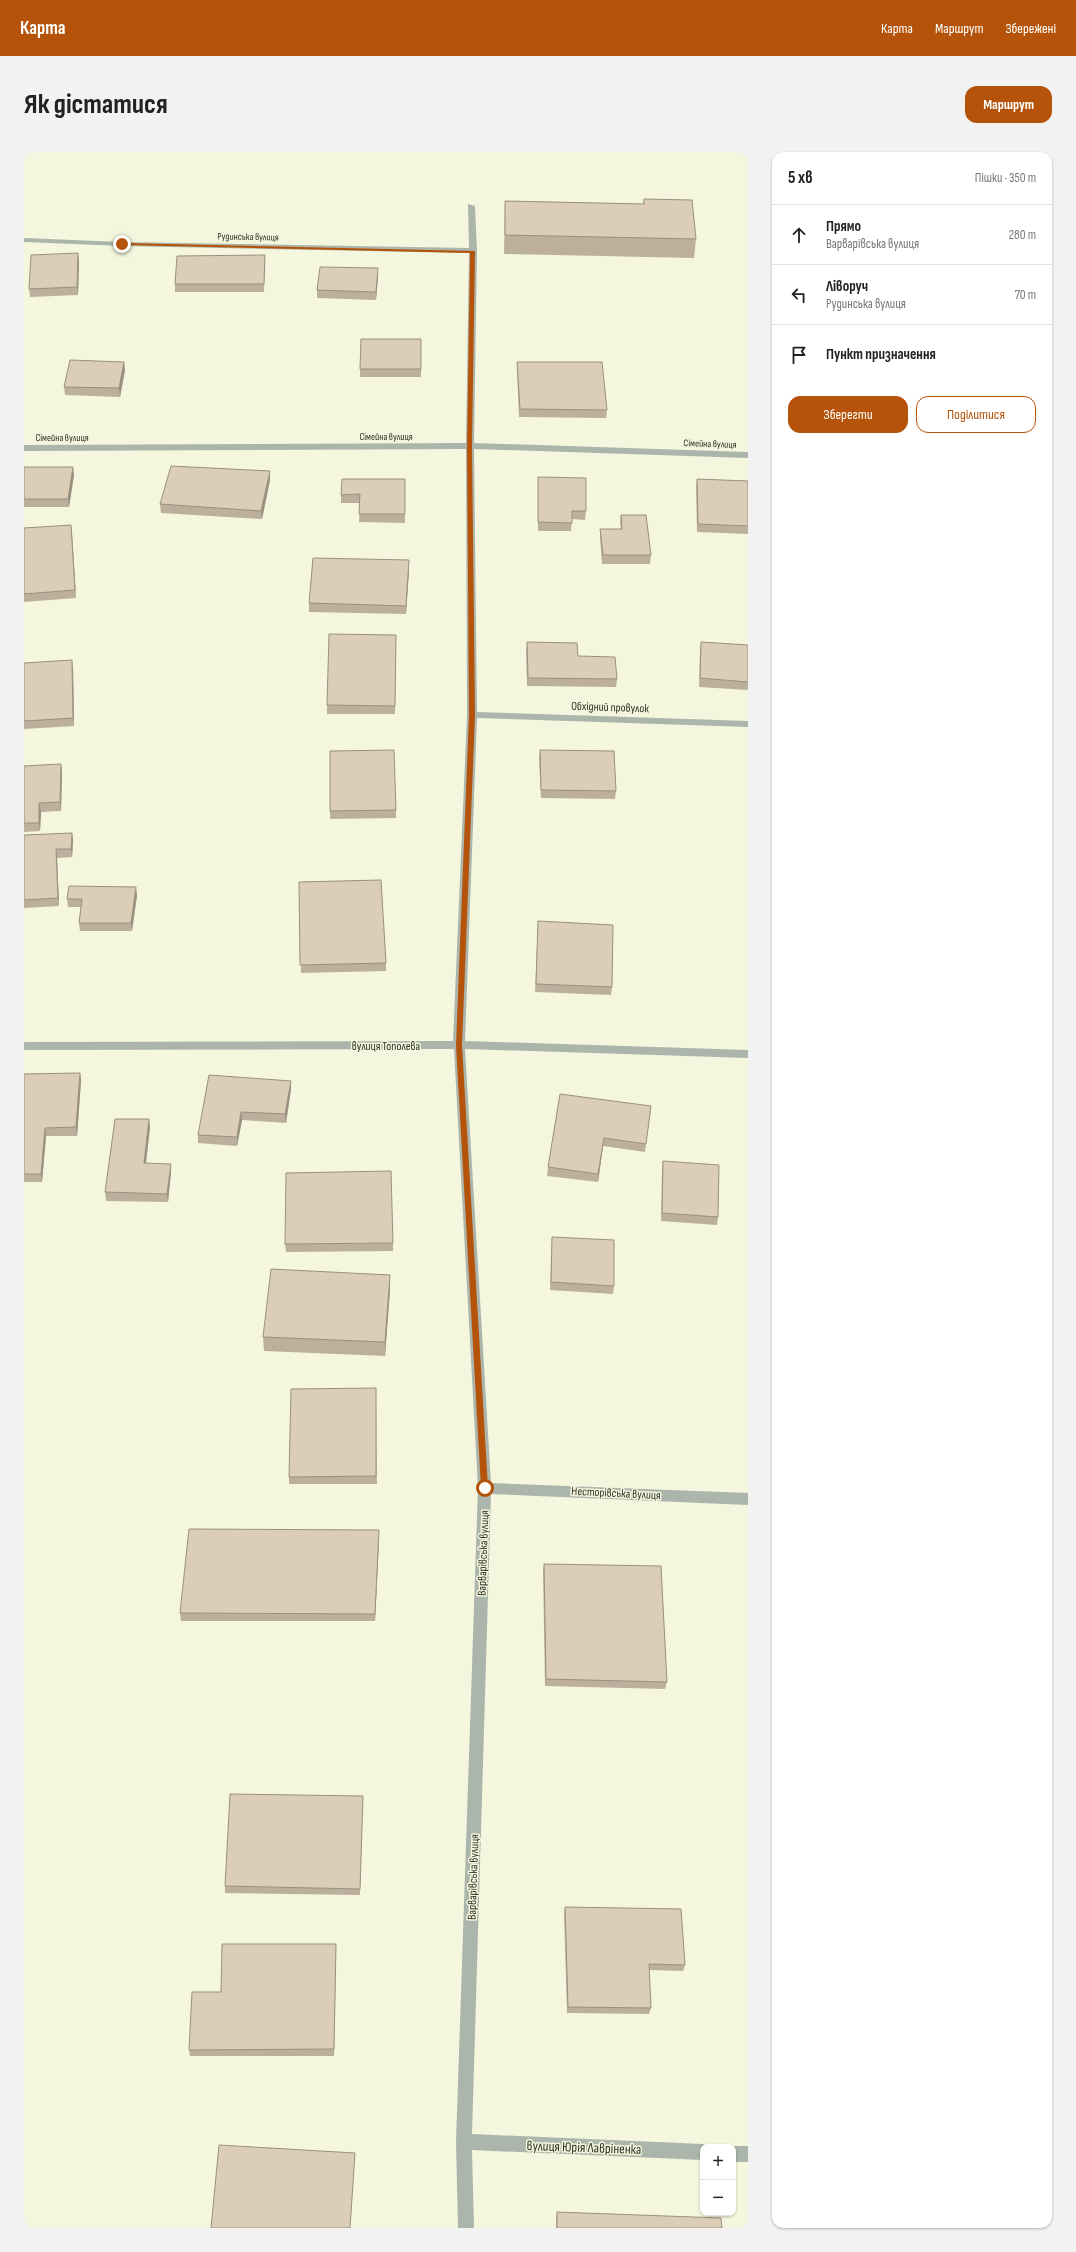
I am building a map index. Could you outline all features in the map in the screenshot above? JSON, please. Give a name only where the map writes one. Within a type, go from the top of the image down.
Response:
[{"type":"street","name":"Варварівська вулиця","points":[[466,2228],[464,2142],[485,1488],[459,1045],[472,715],[470,446],[473,251],[471,206]]},
{"type":"street","name":"Рудинська вулиця","points":[[24,240],[122,244],[473,251]]},
{"type":"street","name":"Сімейна вулиця","points":[[24,448],[470,446],[748,455]]},
{"type":"street","name":"Обхідний провулок","points":[[472,715],[748,724]]},
{"type":"street","name":"вулиця Тополева","points":[[24,1046],[459,1045],[748,1054]]},
{"type":"street","name":"Несторівська вулиця","points":[[485,1488],[748,1499]]},
{"type":"street","name":"вулиця Юрія Лавріненка","points":[[464,2142],[700,2152]]},
{"type":"street","points":[[736,2154],[748,2154]]},
{"type":"building","points":[[644,199],[692,200],[696,239],[505,235],[505,201],[644,204]]},
{"type":"building","points":[[78,253],[77,287],[29,289],[31,255]]},
{"type":"building","points":[[265,255],[264,284],[175,284],[177,256]]},
{"type":"building","points":[[320,267],[378,268],[376,292],[317,290]]},
{"type":"building","points":[[361,339],[421,339],[421,369],[360,369]]},
{"type":"building","points":[[70,360],[124,362],[119,388],[64,387]]},
{"type":"building","points":[[517,362],[602,362],[607,410],[520,409]]},
{"type":"building","points":[[171,466],[270,471],[261,511],[160,504]]},
{"type":"building","points":[[24,467],[73,467],[68,499],[24,499]]},
{"type":"building","points":[[538,477],[586,478],[586,511],[572,511],[572,523],[538,522]]},
{"type":"building","points":[[342,479],[405,479],[405,514],[359,514],[360,494],[341,495]]},
{"type":"building","points":[[697,479],[748,481],[748,526],[698,524]]},
{"type":"building","points":[[621,515],[646,515],[651,555],[603,555],[600,529],[622,529]]},
{"type":"building","points":[[71,525],[75,590],[24,594],[24,528]]},
{"type":"building","points":[[313,558],[409,560],[406,606],[309,603]]},
{"type":"building","points":[[329,634],[396,635],[395,706],[327,705]]},
{"type":"building","points":[[527,642],[577,643],[578,656],[615,657],[617,679],[528,678]]},
{"type":"building","points":[[701,642],[748,645],[748,682],[700,678]]},
{"type":"building","points":[[72,660],[73,718],[24,721],[24,663]]},
{"type":"building","points":[[394,750],[396,810],[330,811],[330,751]]},
{"type":"building","points":[[540,750],[614,751],[616,791],[541,790]]},
{"type":"building","points":[[61,764],[60,802],[39,803],[39,823],[24,823],[24,766]]},
{"type":"building","points":[[72,833],[71,849],[56,849],[58,898],[24,900],[24,835]]},
{"type":"building","points":[[381,880],[386,963],[300,965],[299,882]]},
{"type":"building","points":[[69,886],[136,887],[131,923],[79,923],[82,899],[67,899]]},
{"type":"building","points":[[538,921],[613,925],[612,987],[536,984]]},
{"type":"building","points":[[80,1073],[76,1127],[45,1128],[41,1174],[24,1174],[24,1074]]},
{"type":"building","points":[[209,1075],[291,1081],[285,1114],[241,1112],[237,1137],[198,1135]]},
{"type":"building","points":[[560,1094],[651,1106],[646,1144],[604,1138],[598,1174],[548,1167]]},
{"type":"building","points":[[115,1119],[149,1119],[144,1163],[171,1164],[167,1194],[105,1192]]},
{"type":"building","points":[[663,1161],[719,1165],[718,1217],[662,1213]]},
{"type":"building","points":[[391,1171],[393,1243],[285,1244],[286,1173]]},
{"type":"building","points":[[552,1237],[614,1240],[614,1286],[551,1282]]},
{"type":"building","points":[[271,1269],[390,1275],[385,1342],[263,1337]]},
{"type":"building","points":[[376,1388],[376,1476],[289,1477],[291,1389]]},
{"type":"building","points":[[189,1529],[379,1530],[375,1614],[180,1613]]},
{"type":"building","points":[[544,1564],[661,1566],[667,1682],[546,1679]]},
{"type":"building","points":[[230,1794],[363,1796],[360,1889],[225,1886]]},
{"type":"building","points":[[565,1907],[681,1909],[685,1965],[649,1964],[651,2008],[568,2007]]},
{"type":"building","points":[[222,1944],[336,1944],[334,2049],[189,2050],[192,1992],[221,1992]]},
{"type":"building","points":[[219,2145],[355,2153],[350,2228],[211,2228]]},
{"type":"building","points":[[557,2212],[721,2218],[722,2228],[557,2228]]},
{"type":"route","points":[[122,244],[473,251],[470,446],[472,715],[459,1045],[485,1488]]}]
